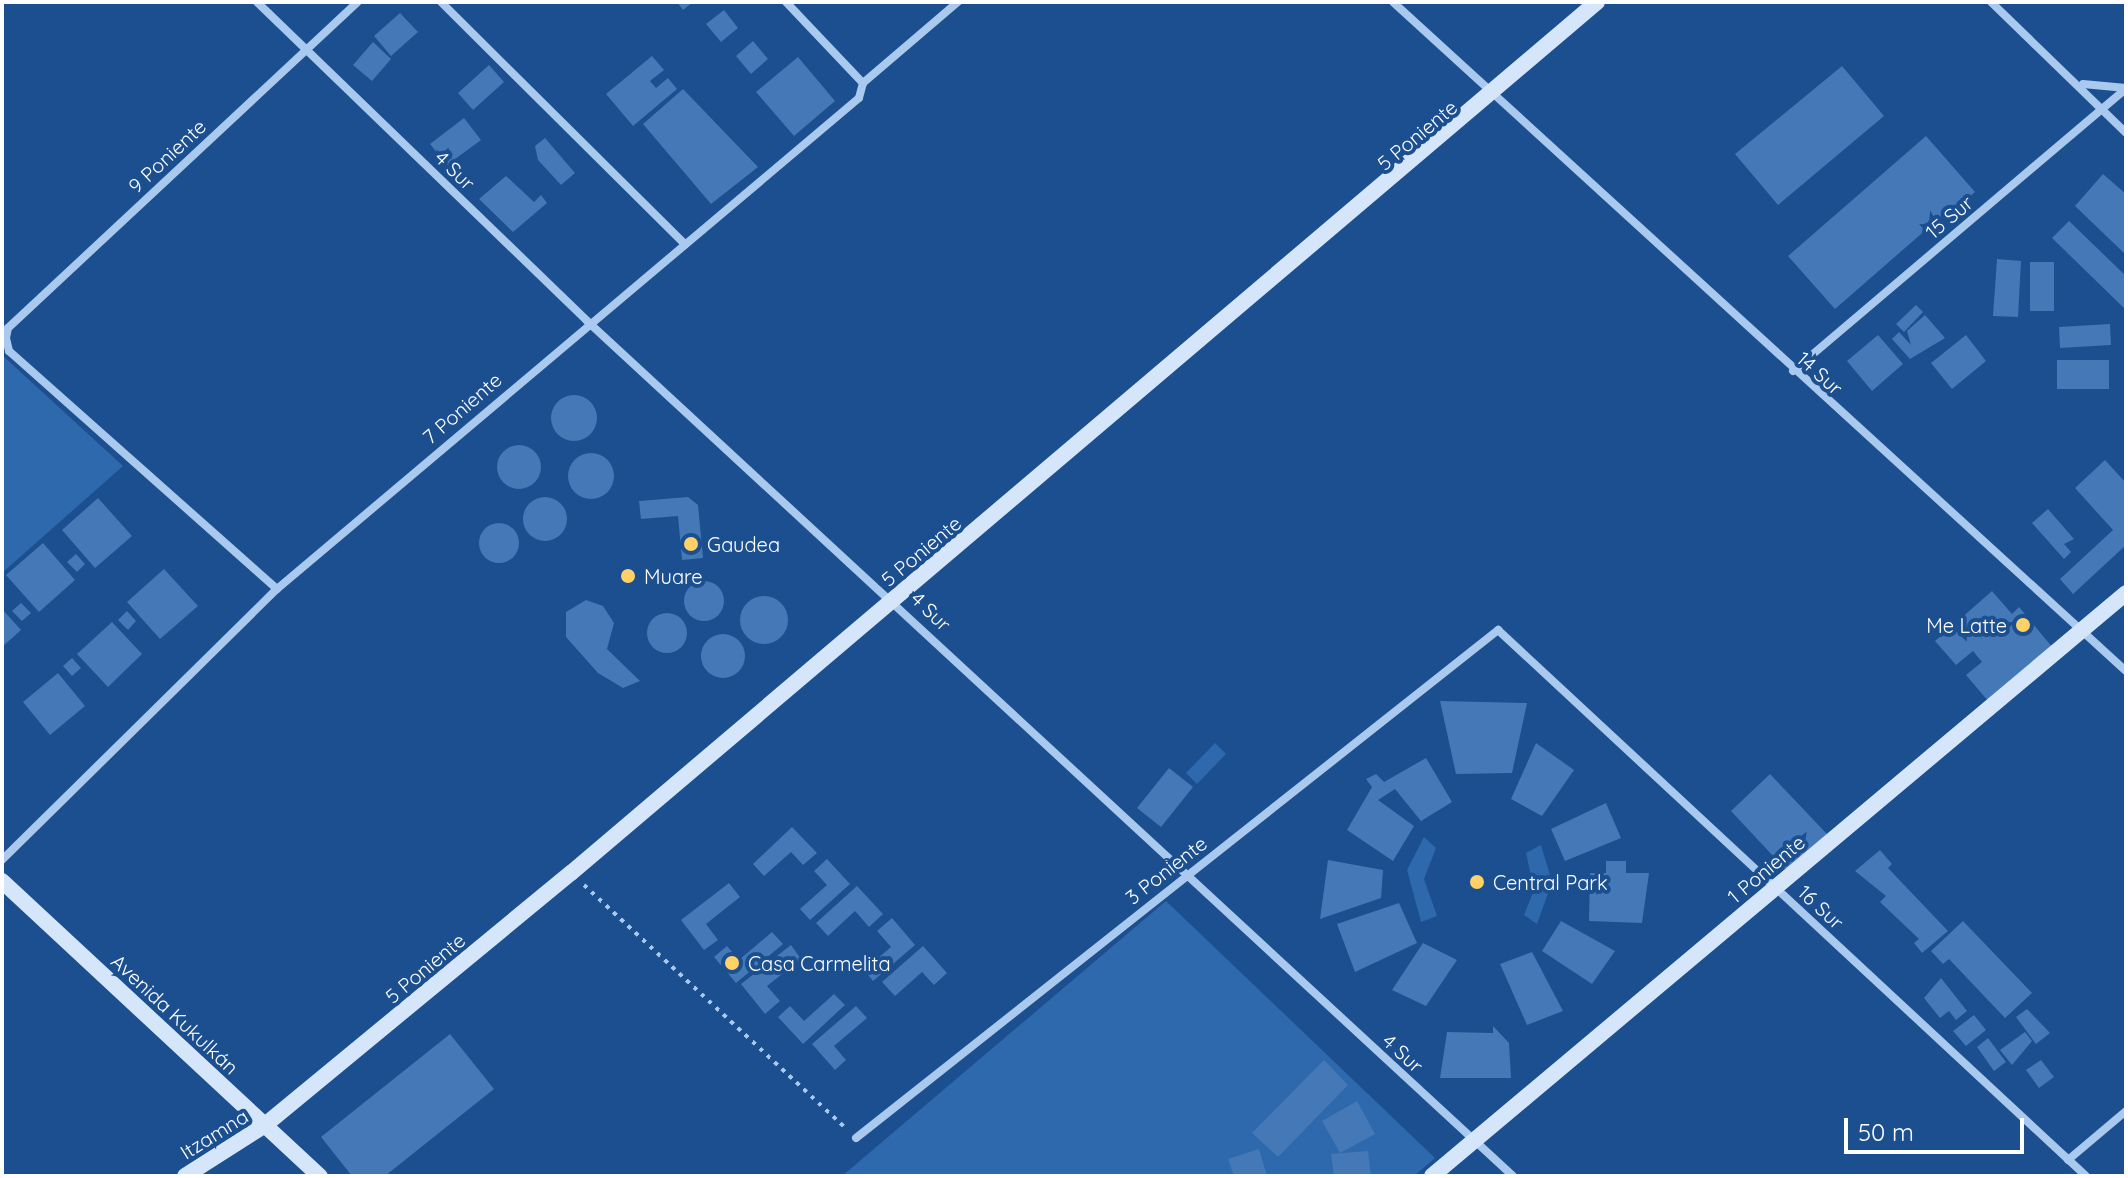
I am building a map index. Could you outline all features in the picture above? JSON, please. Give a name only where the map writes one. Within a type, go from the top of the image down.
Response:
[{"type":"street","name":"4 Sur","points":[[257,2],[587,321],[895,598],[1184,875],[1513,1176]]},
{"type":"street","name":"9 Poniente","points":[[277,589],[9,351],[6,338],[8,328],[305,46],[357,2]]},
{"type":"street","points":[[441,2],[685,244]]},
{"type":"street","points":[[786,2],[863,83]]},
{"type":"street","name":"7 Poniente","points":[[2,860],[277,589],[587,321],[685,244],[859,98],[863,83],[958,2]]},
{"type":"street","name":"14 Sur","points":[[1393,2],[1492,98],[2126,671]]},
{"type":"street","name":"5 Poniente","points":[[265,1125],[571,873],[1492,98],[1597,2]]},
{"type":"street","points":[[1991,2],[2083,84],[2101,109],[2126,133]]},
{"type":"street","points":[[2083,84],[2126,88]]},
{"type":"street","name":"15 Sur","points":[[1793,371],[2126,88]]},
{"type":"street","name":"1 Poniente","points":[[1432,1176],[2126,593]]},
{"type":"street","name":"3 Poniente","points":[[856,1138],[1184,875],[1498,630]]},
{"type":"street","name":"16 Sur","points":[[1498,630],[2086,1176]]},
{"type":"street","name":"Avenida Kukulkán","points":[[2,881],[320,1176]]},
{"type":"street","points":[[2068,1160],[2126,1111]]},
{"type":"street","name":"Itzamna","points":[[185,1176],[265,1125]]},
{"type":"path","points":[[571,873],[856,1138]]},
{"type":"shaded area","points":[[2,355],[123,466],[2,573]]},
{"type":"shaded area","points":[[1215,743],[1226,754],[1197,784],[1186,773]]},
{"type":"shaded area","points":[[1424,837],[1436,848],[1424,879],[1437,916],[1421,922],[1407,870]]},
{"type":"shaded area","points":[[1541,845],[1552,882],[1537,924],[1524,915],[1534,890],[1526,853]]},
{"type":"shaded area","points":[[1166,901],[1435,1158],[1414,1176],[842,1176]]},
{"type":"building","points":[[677,2],[693,2],[683,10]]},
{"type":"building","points":[[724,10],[738,28],[721,42],[706,24]]},
{"type":"building","points":[[400,13],[418,32],[391,56],[374,36]]},
{"type":"building","points":[[753,41],[768,59],[751,74],[736,56]]},
{"type":"building","points":[[373,42],[391,59],[372,81],[353,65]]},
{"type":"building","points":[[652,56],[664,70],[650,81],[656,88],[668,78],[677,89],[633,126],[606,94]]},
{"type":"building","points":[[798,57],[835,101],[794,136],[756,92]]},
{"type":"building","points":[[489,65],[504,82],[473,110],[458,93]]},
{"type":"building","points":[[1842,66],[1884,116],[1778,205],[1735,154]]},
{"type":"building","points":[[683,89],[758,167],[711,204],[643,124]]},
{"type":"building","points":[[464,118],[481,140],[447,165],[430,144]]},
{"type":"building","points":[[1926,136],[1975,192],[1966,200],[1971,206],[1952,223],[1944,214],[1835,309],[1788,256]]},
{"type":"building","points":[[545,138],[575,173],[561,185],[538,160],[535,146]]},
{"type":"building","points":[[2103,174],[2126,194],[2126,255],[2075,206]]},
{"type":"building","points":[[506,176],[534,202],[541,195],[547,203],[513,232],[479,199]]},
{"type":"building","points":[[2069,221],[2126,276],[2126,310],[2052,238]]},
{"type":"building","points":[[1997,259],[2021,261],[2018,317],[1993,316]]},
{"type":"building","points":[[2030,262],[2054,262],[2054,311],[2030,311]]},
{"type":"building","points":[[1916,305],[1923,312],[1904,332],[1896,324]]},
{"type":"building","points":[[1925,315],[1945,338],[1910,359],[1892,339],[1899,332],[1911,345],[1907,331]]},
{"type":"building","points":[[2110,324],[2111,345],[2060,348],[2059,327]]},
{"type":"building","points":[[1878,335],[1903,364],[1872,391],[1847,361]]},
{"type":"building","points":[[1966,335],[1986,361],[1952,389],[1931,363]]},
{"type":"building","points":[[2057,360],[2109,360],[2109,389],[2057,389]]},
{"type":"building","points":[[574,395],[590,402],[597,418],[590,434],[574,441],[558,434],[551,418],[558,402]]},
{"type":"building","points":[[519,445],[535,451],[541,467],[535,483],[519,489],[503,483],[497,467],[503,451]]},
{"type":"building","points":[[591,453],[608,459],[614,476],[608,493],[591,499],[574,493],[568,476],[574,459]]},
{"type":"building","points":[[2105,460],[2126,483],[2126,545],[2073,594],[2060,579],[2113,530],[2075,488]]},
{"type":"building","points":[[545,497],[560,504],[567,519],[560,534],[545,541],[530,534],[523,519],[530,504]]},
{"type":"building","points":[[688,497],[698,505],[703,558],[682,560],[678,516],[641,519],[639,501]]},
{"type":"building","points":[[98,498],[132,536],[95,568],[62,530]]},
{"type":"building","points":[[2048,509],[2074,539],[2064,544],[2071,552],[2064,559],[2032,523]]},
{"type":"building","points":[[499,523],[513,529],[519,543],[513,557],[499,563],[485,557],[479,543],[485,529]]},
{"type":"building","points":[[43,543],[75,580],[39,612],[6,575]]},
{"type":"building","points":[[76,554],[85,564],[77,572],[67,562]]},
{"type":"building","points":[[164,569],[198,606],[160,639],[127,602]]},
{"type":"building","points":[[704,581],[718,587],[724,601],[718,615],[704,621],[690,615],[684,601],[690,587]]},
{"type":"building","points":[[1992,591],[2012,614],[2019,607],[2053,648],[1989,702],[1966,675],[1982,662],[1973,651],[1956,665],[1935,641]]},
{"type":"building","points":[[764,596],[781,603],[788,620],[781,637],[764,644],[747,637],[740,620],[747,603]]},
{"type":"building","points":[[586,600],[603,606],[614,623],[607,649],[640,681],[623,688],[598,673],[566,637],[566,612]]},
{"type":"building","points":[[21,603],[31,613],[22,621],[12,611]]},
{"type":"building","points":[[2,609],[21,630],[2,647]]},
{"type":"building","points":[[127,611],[136,621],[128,630],[118,620]]},
{"type":"building","points":[[667,613],[681,619],[687,633],[681,647],[667,653],[653,647],[647,633],[653,619]]},
{"type":"building","points":[[112,622],[142,654],[108,687],[77,654]]},
{"type":"building","points":[[723,634],[738,641],[745,656],[738,671],[723,678],[708,671],[701,656],[708,641]]},
{"type":"building","points":[[72,658],[81,668],[72,676],[63,666]]},
{"type":"building","points":[[58,673],[85,706],[50,735],[23,702]]},
{"type":"building","points":[[1440,701],[1527,703],[1512,773],[1456,774]]},
{"type":"building","points":[[1536,743],[1574,770],[1542,816],[1511,799]]},
{"type":"building","points":[[1426,758],[1452,802],[1421,821],[1395,789],[1378,800],[1414,826],[1393,861],[1347,830],[1372,787],[1366,779],[1376,774],[1384,782]]},
{"type":"building","points":[[1169,768],[1193,787],[1161,827],[1137,808]]},
{"type":"building","points":[[1770,774],[1827,834],[1787,871],[1731,811]]},
{"type":"building","points":[[1606,803],[1621,838],[1565,861],[1551,829]]},
{"type":"building","points":[[792,827],[817,853],[803,865],[791,852],[764,876],[753,864]]},
{"type":"building","points":[[1880,850],[1892,864],[1888,868],[1948,931],[1922,953],[1914,943],[1919,939],[1880,902],[1886,896],[1855,871]]},
{"type":"building","points":[[827,859],[850,884],[810,920],[800,909],[827,885],[814,871]]},
{"type":"building","points":[[1328,860],[1383,870],[1381,898],[1320,919]]},
{"type":"building","points":[[1606,861],[1626,861],[1626,873],[1649,873],[1642,923],[1589,921],[1590,873],[1606,873]]},
{"type":"building","points":[[729,883],[740,897],[706,924],[718,940],[704,950],[681,920]]},
{"type":"building","points":[[857,886],[883,914],[869,927],[855,911],[828,936],[816,923]]},
{"type":"building","points":[[1399,903],[1417,943],[1355,972],[1337,924]]},
{"type":"building","points":[[892,918],[915,945],[873,981],[864,970],[891,947],[877,931]]},
{"type":"building","points":[[1561,921],[1615,951],[1592,984],[1542,951]]},
{"type":"building","points":[[1963,921],[2032,993],[2005,1018],[1949,959],[1943,964],[1931,951]]},
{"type":"building","points":[[772,932],[783,944],[736,983],[714,957],[727,946],[739,960]]},
{"type":"building","points":[[1423,943],[1457,960],[1426,1006],[1392,990]]},
{"type":"building","points":[[791,945],[801,959],[767,986],[780,1001],[765,1014],[741,984]]},
{"type":"building","points":[[923,946],[947,973],[934,985],[922,972],[895,996],[882,982]]},
{"type":"building","points":[[1532,952],[1563,1011],[1527,1025],[1500,964]]},
{"type":"building","points":[[1941,978],[1967,1011],[1956,1020],[1949,1011],[1940,1018],[1924,998]]},
{"type":"building","points":[[834,994],[845,1005],[803,1044],[778,1017],[790,1006],[804,1021]]},
{"type":"building","points":[[856,1006],[867,1018],[834,1046],[846,1060],[835,1070],[812,1044]]},
{"type":"building","points":[[2027,1009],[2050,1033],[2036,1044],[2016,1017]]},
{"type":"building","points":[[1974,1015],[1986,1030],[1966,1046],[1953,1031]]},
{"type":"building","points":[[1493,1026],[1509,1043],[1511,1078],[1440,1078],[1447,1032],[1493,1033]]},
{"type":"building","points":[[2025,1032],[2032,1041],[2012,1065],[2000,1050]]},
{"type":"building","points":[[450,1034],[494,1089],[385,1176],[352,1176],[321,1137]]},
{"type":"building","points":[[1988,1038],[2006,1062],[1994,1071],[1977,1047]]},
{"type":"building","points":[[1324,1060],[1348,1085],[1278,1157],[1252,1133]]},
{"type":"building","points":[[2041,1060],[2054,1077],[2039,1088],[2026,1070]]},
{"type":"building","points":[[1357,1101],[1375,1134],[1340,1153],[1322,1121]]},
{"type":"building","points":[[1259,1149],[1267,1176],[1234,1176],[1228,1159]]},
{"type":"building","points":[[1368,1151],[1371,1176],[1334,1176],[1331,1154]]},
{"type":"place","name":"Gaudea","points":[[691,544]]},
{"type":"place","name":"Muare","points":[[628,576]]},
{"type":"place","name":"Me Latte","points":[[2023,625]]},
{"type":"place","name":"Central Park","points":[[1477,882]]},
{"type":"place","name":"Casa Carmelita","points":[[732,963]]}]
